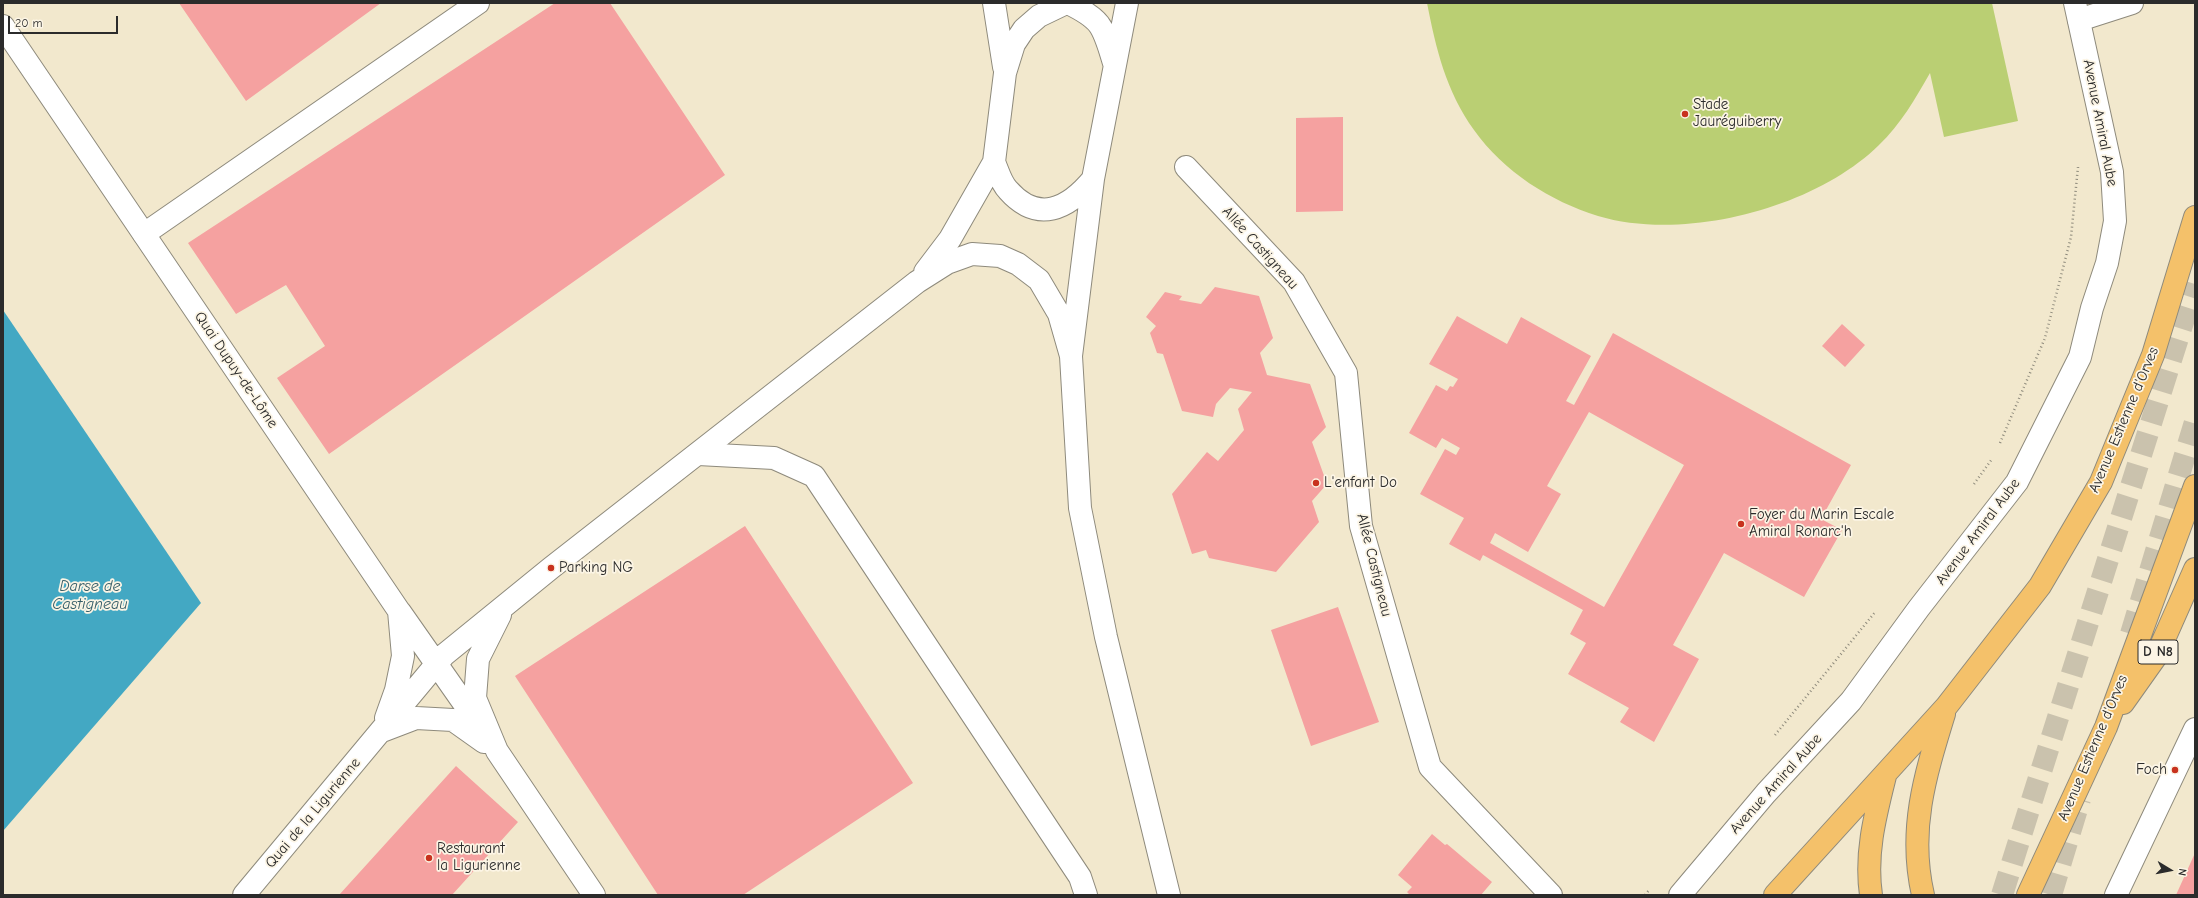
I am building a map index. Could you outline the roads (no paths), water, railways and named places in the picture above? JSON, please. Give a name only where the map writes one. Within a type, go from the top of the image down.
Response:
[{"type":"main road","name":"Avenue Estienne d'Orves","points":[[1775,895],[1946,708],[2040,586],[2100,482],[2153,356],[2195,216]]},
{"type":"main road","name":"Avenue Estienne d'Orves","points":[[2028,895],[2106,727],[2195,486]]},
{"type":"main road","name":"D N8","points":[[2106,727],[2157,655],[2195,569]]},
{"type":"main road","points":[[1923,895],[1917,869],[1917,826],[1924,779],[1946,708]]},
{"type":"main road","points":[[1871,895],[1868,859],[1873,826],[1885,775]]},
{"type":"street","points":[[144,234],[478,3]]},
{"type":"street","points":[[994,3],[1005,73]]},
{"type":"street","points":[[917,282],[950,239],[994,162],[1005,73],[1014,44],[1024,30],[1039,16],[1067,3],[1086,12],[1098,21],[1106,38],[1114,63]]},
{"type":"street","points":[[1127,3],[1114,63],[1093,179],[1071,356],[1080,508],[1106,637],[1169,895]]},
{"type":"street","points":[[2077,12],[2132,3]]},
{"type":"street","name":"Avenue Amiral Aube","points":[[1680,895],[1766,793],[1851,701],[1919,608],[2018,482],[2080,358],[2092,308],[2107,263],[2116,222],[2112,172],[2077,12]]},
{"type":"street","name":"Quai Dupuy-de-Lôme","points":[[3,26],[399,612],[403,656],[396,690],[381,732]]},
{"type":"street","points":[[994,162],[1007,189],[1024,205],[1042,210],[1064,206],[1081,194],[1093,179]]},
{"type":"street","name":"Allée Castigneau","points":[[1186,167],[1294,282],[1346,373],[1361,526],[1430,767],[1551,895]]},
{"type":"street","points":[[917,282],[947,262],[972,254],[1000,256],[1018,264],[1040,280],[1059,314],[1071,356]]},
{"type":"street","name":"Quai de la Ligurienne","points":[[244,895],[444,655],[551,568],[917,282]]},
{"type":"street","points":[[698,454],[774,458],[814,476],[1080,878],[1086,895]]},
{"type":"street","points":[[497,751],[475,698],[478,659],[503,608]]},
{"type":"street","points":[[399,612],[497,751],[594,895]]},
{"type":"street","points":[[381,732],[416,718],[453,720],[497,751]]},
{"type":"street","points":[[2116,895],[2195,729]]},
{"type":"street","points":[[1159,895],[1160,858]]},
{"type":"water","name":"Darse de Castigneau","points":[[3,310],[201,603],[3,831]]},
{"type":"tunnel","points":[[2002,895],[2195,284]]},
{"type":"tunnel","points":[[2131,634],[2195,422]]},
{"type":"tunnel","points":[[2051,895],[2080,799]]},
{"type":"place","name":"Stade Jauréguiberry","points":[[1685,114]]},
{"type":"place","name":"L'enfant Do","points":[[1316,483]]},
{"type":"place","name":"Foyer du Marin Escale Amiral Ronarc'h","points":[[1741,524]]},
{"type":"place","name":"Parking NG","points":[[551,568]]},
{"type":"place","name":"Foch","points":[[2175,770]]},
{"type":"place","name":"Restaurant la Ligurienne","points":[[429,858]]}]
